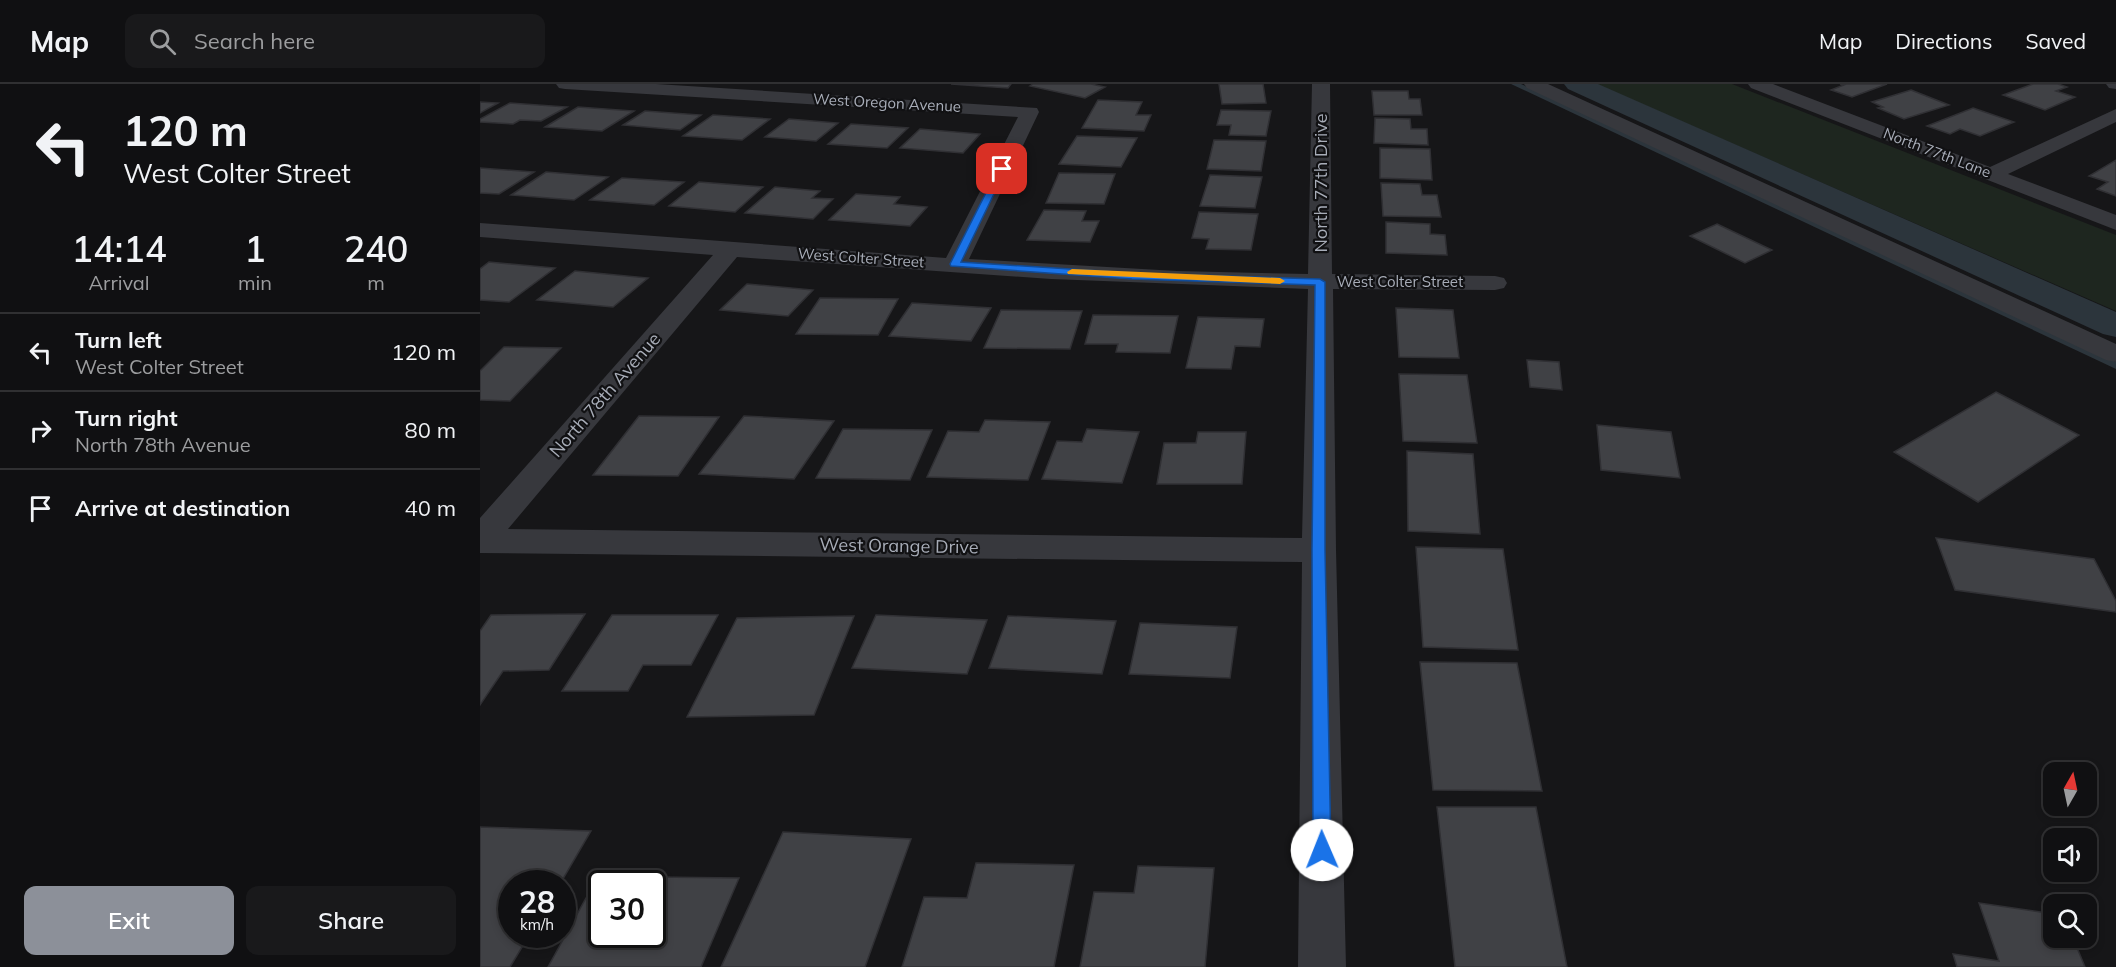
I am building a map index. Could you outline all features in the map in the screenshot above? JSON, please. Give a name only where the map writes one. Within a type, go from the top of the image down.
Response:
[{"type":"street","name":"West Oregon Avenue","points":[[565,84],[1030,112],[955,264]]},
{"type":"street","name":"North 77th Drive","points":[[1321,84],[1318,550],[1323,967]]},
{"type":"street","points":[[1533,84],[2116,354]]},
{"type":"street","name":"North 77th Lane","points":[[1757,84],[2116,223]]},
{"type":"street","points":[[1991,174],[2116,115]]},
{"type":"street","name":"West Colter Street","points":[[480,230],[730,250],[1132,276],[1320,282],[1495,283]]},
{"type":"street","name":"North 78th Avenue","points":[[480,541],[730,250]]},
{"type":"street","name":"West Orange Drive","points":[[480,541],[1318,550]]},
{"type":"shaded area","points":[[1596,84],[1732,84],[2116,235],[2116,311]]},
{"type":"building","points":[[951,84],[1011,84],[1008,88]]},
{"type":"building","points":[[1033,84],[1091,84],[1105,87],[1085,98],[1030,86]]},
{"type":"building","points":[[1219,84],[1263,84],[1266,103],[1222,104]]},
{"type":"building","points":[[1840,84],[1887,84],[1852,97],[1831,90],[1844,85]]},
{"type":"building","points":[[2033,84],[2058,84],[2067,87],[2056,91],[2075,97],[2045,110],[2003,95]]},
{"type":"building","points":[[1911,90],[1949,105],[1904,119],[1878,108],[1883,107],[1872,102]]},
{"type":"building","points":[[1372,91],[1408,91],[1409,99],[1420,99],[1422,115],[1374,115]]},
{"type":"building","points":[[1098,100],[1142,102],[1136,115],[1151,115],[1144,131],[1082,128]]},
{"type":"building","points":[[480,102],[498,103],[480,113]]},
{"type":"building","points":[[510,103],[567,107],[541,121],[520,120],[513,124],[480,122],[480,119]]},
{"type":"building","points":[[578,107],[634,111],[602,131],[545,127]]},
{"type":"building","points":[[1973,108],[2014,122],[1980,136],[1960,129],[1950,134],[1927,126]]},
{"type":"building","points":[[1221,110],[1271,111],[1266,136],[1229,135],[1231,125],[1217,125]]},
{"type":"building","points":[[645,111],[701,115],[680,130],[623,125]]},
{"type":"building","points":[[713,115],[770,119],[742,140],[683,136]]},
{"type":"building","points":[[1375,118],[1410,119],[1411,129],[1427,129],[1428,145],[1374,143]]},
{"type":"building","points":[[789,119],[838,123],[816,141],[765,137]]},
{"type":"building","points":[[851,124],[908,128],[887,148],[828,144]]},
{"type":"building","points":[[920,129],[980,134],[963,153],[900,148]]},
{"type":"building","points":[[1077,136],[1137,138],[1121,167],[1059,164]]},
{"type":"building","points":[[1214,140],[1266,141],[1261,171],[1207,169]]},
{"type":"building","points":[[1380,148],[1430,149],[1432,180],[1380,178]]},
{"type":"building","points":[[2116,160],[2116,196],[2097,189],[2108,182],[2089,176]]},
{"type":"building","points":[[480,168],[534,172],[499,194],[480,193]]},
{"type":"building","points":[[546,172],[608,177],[574,200],[511,195]]},
{"type":"building","points":[[1059,173],[1115,174],[1104,204],[1046,203]]},
{"type":"building","points":[[1210,175],[1262,177],[1255,208],[1200,206]]},
{"type":"building","points":[[622,178],[684,182],[654,205],[590,200]]},
{"type":"building","points":[[699,182],[763,187],[735,212],[669,206]]},
{"type":"building","points":[[1381,183],[1420,184],[1422,195],[1437,195],[1441,217],[1383,216]]},
{"type":"building","points":[[775,187],[820,191],[812,198],[833,199],[813,219],[745,213]]},
{"type":"building","points":[[856,194],[900,197],[894,204],[927,207],[910,226],[829,220]]},
{"type":"building","points":[[1044,210],[1086,211],[1082,221],[1099,221],[1090,242],[1027,240]]},
{"type":"building","points":[[1199,212],[1258,214],[1251,250],[1206,249],[1209,239],[1192,238]]},
{"type":"building","points":[[1386,222],[1430,224],[1430,234],[1445,235],[1447,255],[1386,253]]},
{"type":"building","points":[[1717,224],[1772,250],[1745,263],[1690,236]]},
{"type":"building","points":[[489,262],[555,268],[509,302],[480,300],[480,269]]},
{"type":"building","points":[[575,271],[648,278],[613,307],[537,300]]},
{"type":"building","points":[[747,284],[813,290],[788,316],[720,310]]},
{"type":"building","points":[[820,298],[898,299],[878,335],[796,334]]},
{"type":"building","points":[[912,303],[991,308],[971,341],[889,336]]},
{"type":"building","points":[[1396,308],[1453,310],[1459,358],[1399,357]]},
{"type":"building","points":[[1001,310],[1082,311],[1070,349],[984,348]]},
{"type":"building","points":[[1093,315],[1178,316],[1170,353],[1116,352],[1118,344],[1085,344]]},
{"type":"building","points":[[1198,317],[1264,319],[1260,347],[1235,346],[1231,369],[1186,368]]},
{"type":"building","points":[[504,347],[561,348],[510,401],[480,400],[480,371]]},
{"type":"building","points":[[1527,360],[1559,362],[1562,390],[1530,387]]},
{"type":"building","points":[[1399,374],[1467,375],[1477,443],[1403,441]]},
{"type":"building","points":[[1996,392],[2079,435],[1978,502],[1894,452]]},
{"type":"building","points":[[639,416],[719,417],[678,476],[593,475]]},
{"type":"building","points":[[744,416],[834,421],[794,479],[699,474]]},
{"type":"building","points":[[985,420],[1050,422],[1028,480],[927,477],[948,431],[979,432]]},
{"type":"building","points":[[1597,425],[1671,432],[1680,478],[1601,470]]},
{"type":"building","points":[[843,429],[932,430],[910,480],[816,478]]},
{"type":"building","points":[[1087,429],[1139,432],[1122,483],[1042,479],[1057,441],[1082,442]]},
{"type":"building","points":[[1198,432],[1246,432],[1242,484],[1157,484],[1164,443],[1196,443]]},
{"type":"building","points":[[1407,451],[1473,454],[1480,534],[1408,531]]},
{"type":"building","points":[[1936,538],[2094,559],[2116,601],[2116,612],[1955,590]]},
{"type":"building","points":[[1416,547],[1503,549],[1518,650],[1423,647]]},
{"type":"building","points":[[585,614],[549,670],[503,671],[480,705],[480,631],[491,615]]},
{"type":"building","points":[[612,615],[718,615],[691,665],[643,665],[628,691],[562,691]]},
{"type":"building","points":[[876,615],[987,620],[967,674],[852,668]]},
{"type":"building","points":[[854,616],[814,715],[687,717],[737,618]]},
{"type":"building","points":[[1008,616],[1116,621],[1102,674],[989,668]]},
{"type":"building","points":[[1140,623],[1237,627],[1230,678],[1129,674]]},
{"type":"building","points":[[1420,662],[1517,663],[1542,791],[1433,790]]},
{"type":"building","points":[[1437,807],[1536,807],[1567,967],[1455,967]]},
{"type":"building","points":[[480,827],[591,831],[568,870],[498,870],[498,948],[522,948],[510,967],[480,967]]},
{"type":"building","points":[[783,832],[911,839],[865,967],[721,967]]},
{"type":"building","points":[[976,863],[1074,865],[1054,967],[902,967],[924,897],[967,898]]},
{"type":"building","points":[[1138,866],[1214,868],[1205,967],[1080,967],[1094,892],[1134,893]]},
{"type":"building","points":[[666,877],[739,878],[701,967],[548,967],[558,948],[576,948],[576,916],[588,898],[588,948],[666,948]]},
{"type":"building","points":[[1979,903],[2043,912],[2043,948],[2077,948],[2085,967],[1957,967],[1953,954],[1999,961]]},
{"type":"waterway","points":[[1515,84],[2116,366]]},
{"type":"waterway","points":[[1577,84],[2116,326]]},
{"type":"slow traffic","points":[[1072,272],[1280,281]]},
{"type":"route","points":[[1002,169],[955,264],[1132,276],[1320,282],[1318,550],[1322,850]]}]
